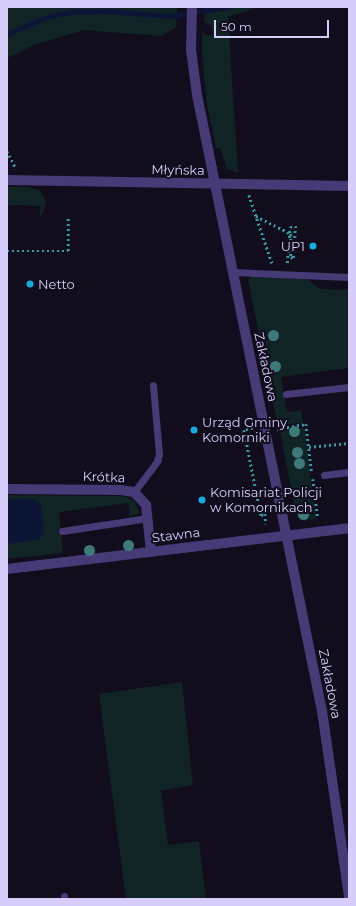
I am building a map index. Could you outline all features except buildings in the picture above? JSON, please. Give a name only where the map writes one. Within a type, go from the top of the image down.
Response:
[{"type":"street","name":"Zakładowa","points":[[192,7],[191,39],[195,84],[287,534],[330,756],[349,897]]},
{"type":"street","name":"Młyńska","points":[[7,180],[349,186]]},
{"type":"street","name":"Krótka","points":[[7,489],[120,490],[134,492],[146,505],[151,552]]},
{"type":"street","name":"Stawna","points":[[7,569],[287,534],[349,528]]},
{"type":"lane","points":[[233,272],[349,277]]},
{"type":"lane","points":[[134,492],[157,462],[159,454],[153,384]]},
{"type":"lane","points":[[286,394],[349,387]]},
{"type":"lane","points":[[324,475],[349,472]]},
{"type":"lane","points":[[62,531],[148,518]]},
{"type":"path","points":[[7,151],[17,171]]},
{"type":"path","points":[[249,192],[255,216],[272,263],[287,263],[289,234],[290,227],[296,227],[293,258],[291,257],[291,234],[289,234],[255,216]]},
{"type":"path","points":[[244,194],[249,192],[256,194]]},
{"type":"path","points":[[7,251],[68,251],[68,217]]},
{"type":"path","points":[[275,423],[278,436]]},
{"type":"path","points":[[279,429],[306,424],[319,522],[312,523]]},
{"type":"path","points":[[255,427],[244,430],[261,515],[265,514],[266,524]]},
{"type":"path","points":[[309,447],[349,443]]},
{"type":"green space","points":[[7,7],[177,7],[176,28],[161,36],[84,30],[34,45],[7,58]]},
{"type":"green space","points":[[205,7],[259,7],[228,17],[238,173],[227,169],[220,148],[216,148],[207,105],[202,55],[202,32],[206,35],[213,35],[213,33],[211,26],[204,22]]},
{"type":"green space","points":[[7,187],[29,187],[40,191],[46,201],[43,213],[40,216],[40,206],[7,205]]},
{"type":"green space","points":[[251,276],[304,277],[320,289],[349,290],[349,368],[281,377],[287,412],[301,410],[303,422],[278,426],[248,280]]},
{"type":"green space","points":[[304,428],[316,519],[303,521],[296,514],[280,431]]},
{"type":"green space","points":[[7,495],[122,496],[134,500],[140,513],[130,516],[128,503],[59,512],[63,553],[7,559]]},
{"type":"green space","points":[[182,682],[193,785],[161,791],[168,845],[199,841],[206,899],[126,899],[99,694]]},
{"type":"water","points":[[7,499],[33,499],[41,505],[44,533],[40,539],[7,544]]},
{"type":"waterway","points":[[7,34],[47,17],[71,12],[105,11],[170,16],[228,7]]},
{"type":"place","name":"UP1","points":[[313,246]]},
{"type":"place","name":"Netto","points":[[30,284]]},
{"type":"place","name":"Urząd Gminy Komorniki","points":[[194,430]]},
{"type":"place","name":"Komisariat Policji w Komornikach","points":[[202,500]]}]
